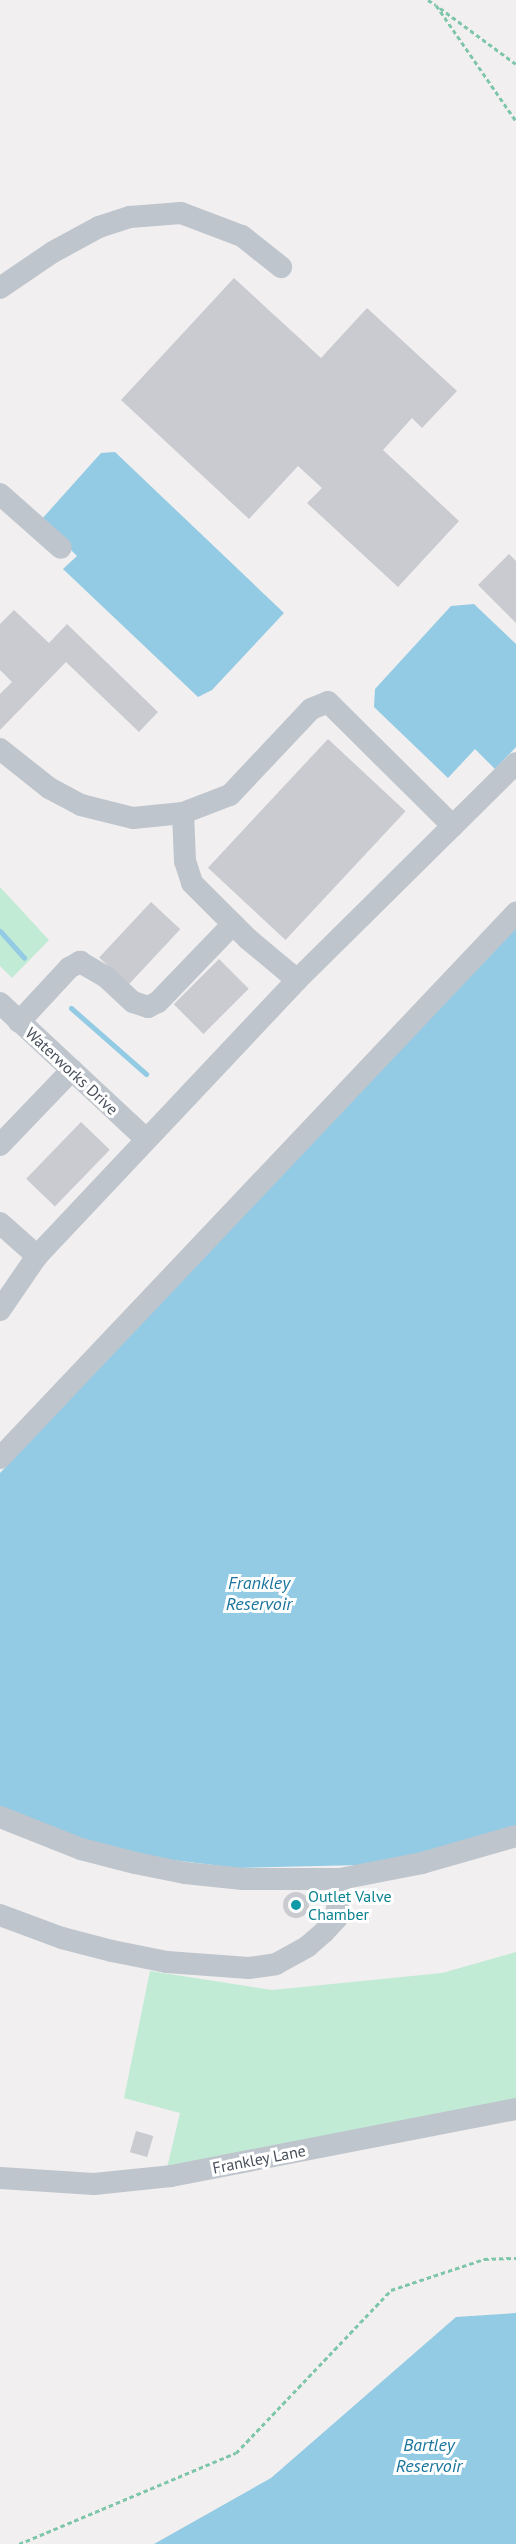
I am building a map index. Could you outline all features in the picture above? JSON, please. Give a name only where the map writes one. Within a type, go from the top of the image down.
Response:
[{"type":"street","points":[[0,288],[53,252],[99,227],[130,217],[181,213],[242,236],[282,267]]},
{"type":"street","points":[[0,494],[62,548]]},
{"type":"street","points":[[0,749],[49,788],[81,805],[133,818],[183,813],[230,795],[311,709],[328,702],[453,826]]},
{"type":"street","points":[[0,1310],[37,1256],[145,1138],[297,981],[516,763]]},
{"type":"street","points":[[183,813],[185,861],[192,883],[233,924],[297,981]]},
{"type":"street","points":[[0,1458],[516,913]]},
{"type":"street","points":[[19,1022],[69,968],[80,962],[106,977],[133,1002],[148,1007],[158,1002],[233,924]]},
{"type":"street","name":"Waterworks Drive","points":[[0,1003],[145,1138]]},
{"type":"street","points":[[0,1145],[72,1070]]},
{"type":"street","points":[[0,1223],[37,1256]]},
{"type":"street","points":[[0,1817],[81,1849],[185,1873],[243,1879],[340,1879],[422,1863],[516,1836]]},
{"type":"street","points":[[0,1915],[62,1938],[112,1951],[167,1962],[249,1968],[276,1964],[308,1946],[324,1932],[336,1919],[340,1879]]},
{"type":"street","name":"Frankley Lane","points":[[0,2178],[94,2184],[171,2176],[516,2109]]},
{"type":"path","points":[[428,0],[516,64]]},
{"type":"path","points":[[436,5],[516,121]]},
{"type":"path","points":[[19,2544],[236,2453],[392,2290],[484,2259],[516,2259]]},
{"type":"green space","points":[[0,887],[49,940],[12,978],[0,966]]},
{"type":"green space","points":[[516,1952],[516,2102],[167,2168],[180,2113],[124,2098],[150,1971],[272,1990],[442,1973]]},
{"type":"water","points":[[115,452],[284,613],[212,690],[198,697],[63,569],[77,556],[41,520],[101,453]]},
{"type":"water","points":[[474,604],[516,644],[516,747],[495,769],[475,749],[448,778],[374,707],[375,689],[451,606]]},
{"type":"water","name":"Frankley Reservoir","points":[[516,927],[516,1826],[466,1844],[361,1865],[238,1868],[164,1859],[77,1838],[0,1807],[0,1473]]},
{"type":"water","name":"Bartley Reservoir","points":[[516,2313],[516,2544],[154,2544],[271,2478],[456,2317]]},
{"type":"building","points":[[234,278],[321,358],[367,308],[457,391],[422,428],[412,418],[383,450],[459,521],[398,587],[307,503],[322,488],[298,466],[249,519],[121,400]]},
{"type":"building","points":[[509,554],[516,561],[516,623],[478,585]]},
{"type":"building","points":[[14,610],[49,643],[67,624],[158,712],[139,732],[66,662],[0,730],[0,694],[12,682],[0,670],[0,624]]},
{"type":"building","points":[[328,739],[406,811],[285,940],[208,868]]},
{"type":"building","points":[[151,902],[180,929],[128,985],[99,958]]},
{"type":"building","points":[[219,959],[249,989],[203,1034],[174,1004]]},
{"type":"building","points":[[81,1122],[110,1150],[55,1207],[26,1179]]},
{"type":"building","name":"Outlet Valve Chamber","points":[[296,1892],[305,1896],[309,1905],[305,1914],[296,1918],[287,1914],[283,1905],[287,1896]]},
{"type":"building","points":[[136,2131],[153,2136],[147,2157],[130,2152]]},
{"type":"waterway","points":[[0,931],[24,958]]},
{"type":"waterway","points":[[71,1008],[146,1074]]},
{"type":"place","name":"Outlet Valve Chamber","points":[[296,1905]]}]
